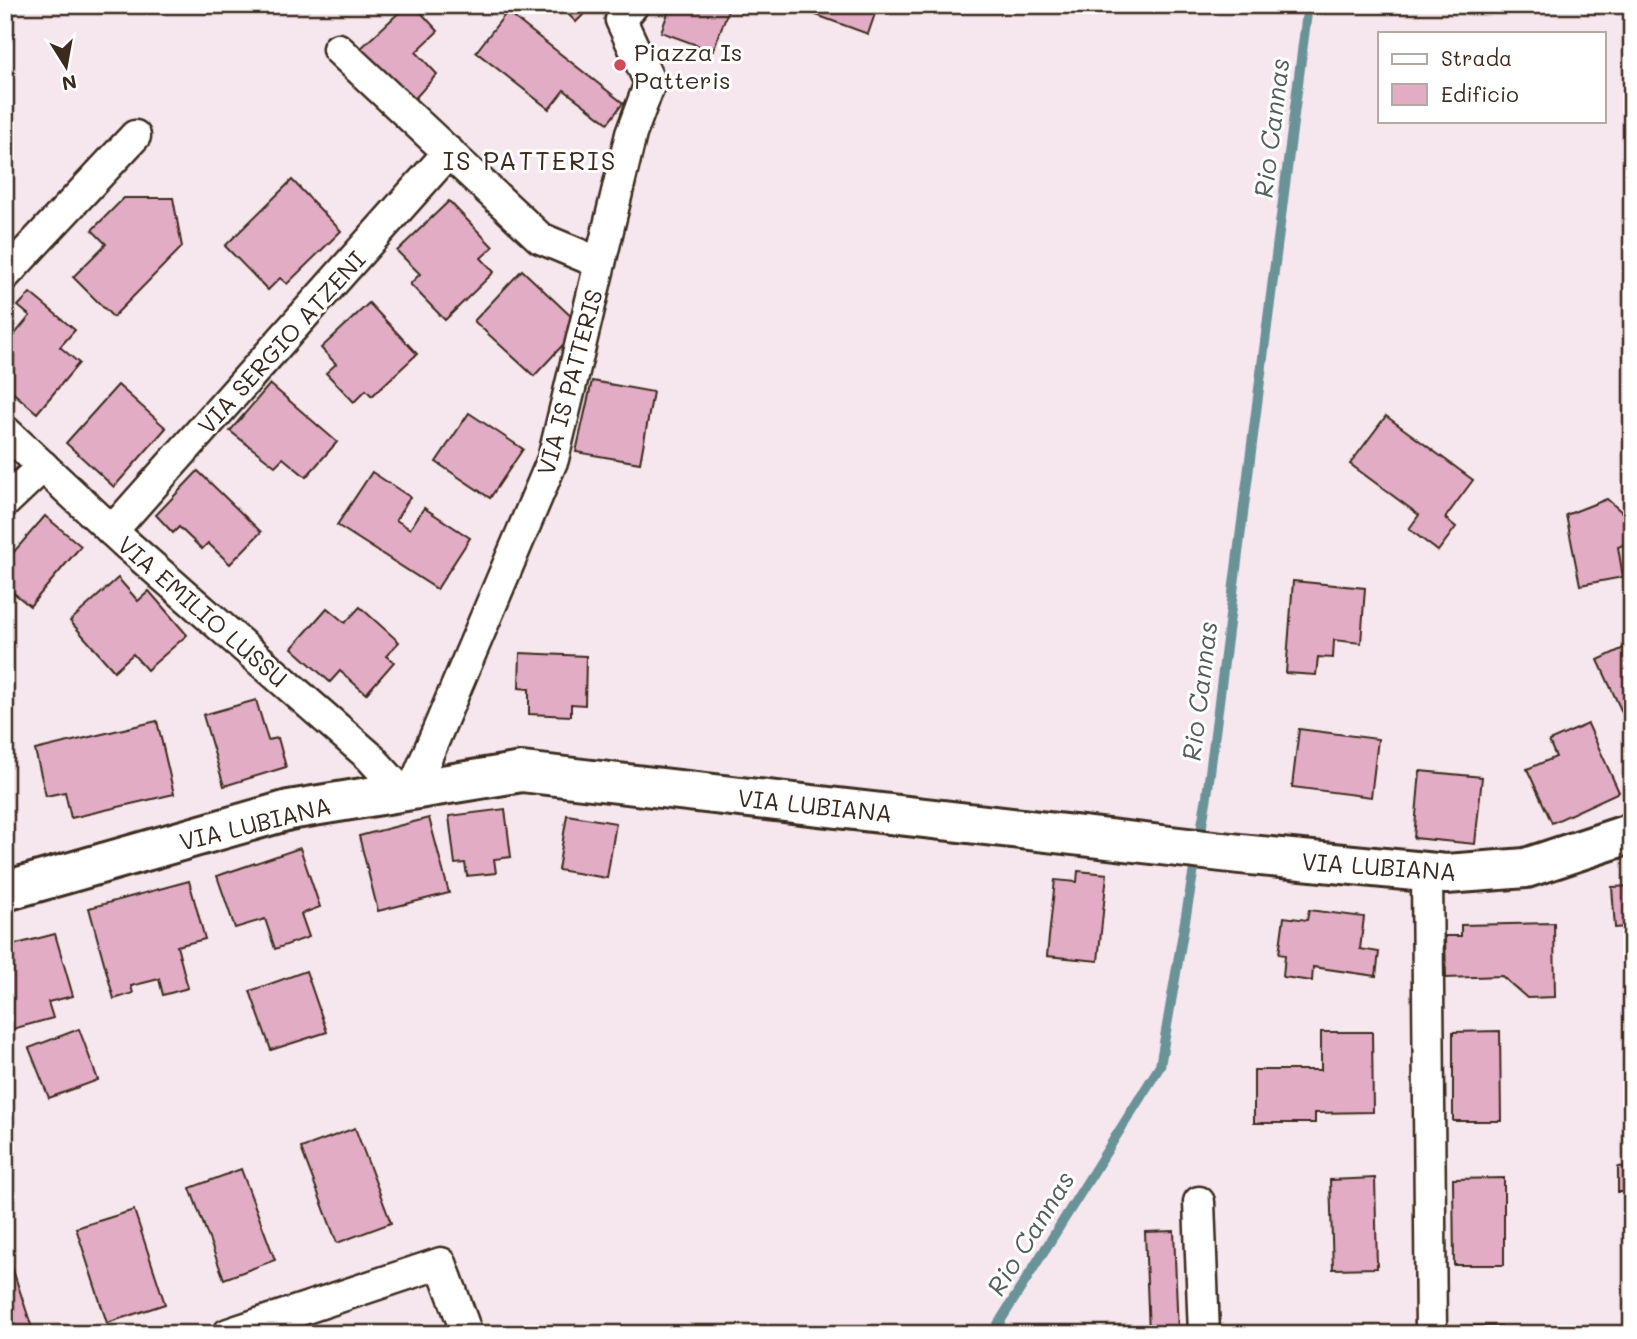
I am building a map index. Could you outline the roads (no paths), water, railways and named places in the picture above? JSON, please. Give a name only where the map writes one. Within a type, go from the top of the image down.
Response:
[{"type":"street","name":"VIA IS PATTERIS","points":[[407,790],[553,459],[631,134],[650,83],[621,20],[633,5]]},
{"type":"street","points":[[338,49],[540,238],[600,262]]},
{"type":"street","points":[[5,275],[135,136]]},
{"type":"street","name":"VIA SERGIO ATZENI","points":[[112,531],[449,152]]},
{"type":"street","name":"VIA EMILIO LUSSU","points":[[5,431],[112,531],[407,790]]},
{"type":"street","points":[[5,502],[43,466]]},
{"type":"street","name":"VIA LUBIANA","points":[[5,891],[289,810],[522,772],[1240,854],[1446,874],[1527,869],[1632,833]]},
{"type":"street","points":[[1427,872],[1431,1334]]},
{"type":"street","points":[[1199,1202],[1204,1334]]},
{"type":"street","points":[[228,1334],[441,1263],[467,1334]]},
{"type":"waterway","name":"Rio Cannas","points":[[1199,842],[1308,5]]},
{"type":"waterway","name":"Rio Cannas","points":[[992,1334],[1160,1066],[1196,857]]},
{"type":"place","name":"Piazza Is Patteris","points":[[620,65]]},
{"type":"district","name":"IS PATTERIS","points":[[530,160]]}]
